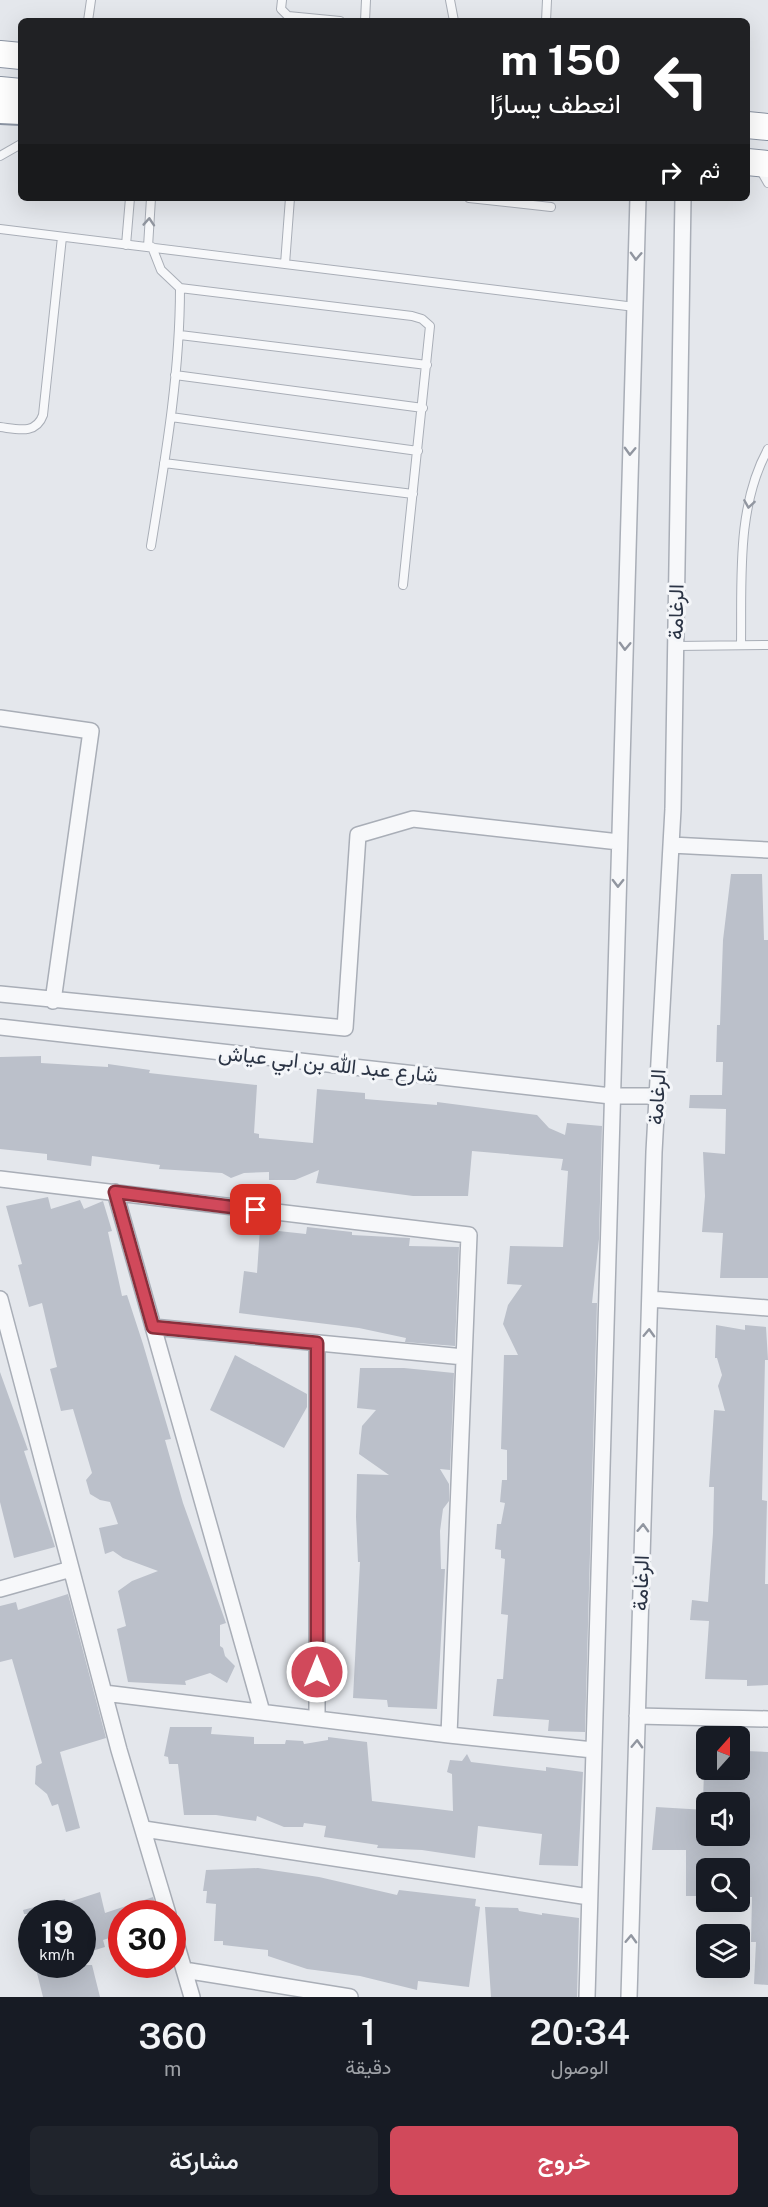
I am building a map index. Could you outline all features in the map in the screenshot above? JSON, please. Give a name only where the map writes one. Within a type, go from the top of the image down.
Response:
[{"type":"highway","points":[[0,54],[18,56]]},
{"type":"highway","points":[[0,90],[18,92]]},
{"type":"highway","points":[[0,109],[18,110]]},
{"type":"highway","points":[[750,125],[768,127]]},
{"type":"street","name":"الرغامة","points":[[587,1997],[638,201]]},
{"type":"street","name":"الرغامة","points":[[629,1997],[657,1096],[671,845],[683,201]]},
{"type":"street","points":[[0,718],[91,731],[53,1001]]},
{"type":"street","points":[[0,994],[345,1028],[358,835],[413,819],[619,842]]},
{"type":"street","points":[[671,845],[768,850]]},
{"type":"street","name":"شارع عبد الله بن ابي عياش","points":[[0,1027],[611,1096],[657,1096]]},
{"type":"street","points":[[0,1179],[469,1235],[449,1735]]},
{"type":"street","points":[[115,1192],[262,1712]]},
{"type":"street","points":[[0,1299],[104,1693],[164,1900]]},
{"type":"street","points":[[650,1299],[768,1308]]},
{"type":"street","points":[[153,1327],[464,1357]]},
{"type":"street","points":[[317,1343],[317,1719]]},
{"type":"street","points":[[0,1589],[71,1569]]},
{"type":"street","points":[[104,1693],[593,1750]]},
{"type":"street","points":[[638,1716],[768,1719]]},
{"type":"street","points":[[144,1829],[589,1897]]},
{"type":"street","points":[[186,1970],[350,1997]]},
{"type":"street","points":[[186,1977],[192,1997]]},
{"type":"lane","points":[[88,18],[91,0]]},
{"type":"lane","points":[[282,0],[281,9],[288,16],[309,18]]},
{"type":"lane","points":[[364,18],[366,0]]},
{"type":"lane","points":[[450,0],[453,18]]},
{"type":"lane","points":[[546,18],[548,0]]},
{"type":"lane","points":[[0,156],[18,146]]},
{"type":"lane","points":[[126,245],[130,201]]},
{"type":"lane","points":[[151,201],[150,247],[161,270],[180,288],[412,316],[422,319],[430,326],[403,585]]},
{"type":"lane","points":[[285,264],[290,201]]},
{"type":"lane","points":[[496,201],[551,207]]},
{"type":"lane","points":[[0,230],[634,307]]},
{"type":"lane","points":[[0,427],[29,430],[40,423],[43,415],[62,237]]},
{"type":"lane","points":[[152,546],[176,375],[180,335],[180,288]]},
{"type":"lane","points":[[180,335],[427,365]]},
{"type":"lane","points":[[176,375],[423,408]]},
{"type":"lane","points":[[171,417],[418,452]]},
{"type":"lane","points":[[741,645],[742,552],[750,495],[768,449]]},
{"type":"lane","points":[[164,463],[413,494]]},
{"type":"lane","points":[[676,646],[768,645]]},
{"type":"building","points":[[731,874],[762,874],[764,940],[768,940],[768,1278],[720,1278],[723,1233],[702,1232],[705,1196],[703,1152],[725,1154],[726,1109],[689,1108],[690,1095],[722,1095],[723,1062],[716,1062],[717,1025],[720,1025],[723,940]]},
{"type":"building","points":[[41,1056],[41,1063],[108,1067],[108,1064],[150,1070],[149,1073],[257,1085],[254,1133],[259,1134],[259,1138],[313,1143],[317,1089],[365,1093],[365,1099],[437,1105],[437,1102],[537,1115],[549,1128],[565,1135],[567,1123],[602,1126],[599,1239],[592,1303],[597,1303],[585,1732],[548,1731],[549,1720],[493,1716],[497,1679],[503,1679],[508,1615],[501,1614],[505,1559],[501,1558],[501,1550],[495,1549],[497,1524],[501,1524],[505,1503],[500,1502],[502,1480],[507,1480],[507,1450],[501,1449],[504,1355],[518,1355],[503,1324],[508,1305],[522,1285],[507,1284],[510,1246],[563,1247],[568,1171],[561,1170],[563,1159],[472,1151],[468,1196],[413,1196],[316,1183],[319,1170],[295,1180],[269,1180],[269,1172],[244,1173],[231,1178],[222,1173],[159,1169],[160,1165],[92,1156],[91,1166],[47,1160],[47,1154],[0,1149],[0,1057]]},
{"type":"building","points":[[48,1197],[51,1209],[80,1200],[84,1209],[103,1201],[112,1231],[108,1232],[122,1296],[127,1295],[143,1344],[171,1439],[165,1440],[183,1503],[226,1623],[220,1625],[220,1646],[225,1656],[235,1666],[227,1683],[210,1673],[185,1681],[186,1685],[128,1682],[117,1629],[126,1626],[118,1591],[132,1581],[158,1571],[123,1558],[113,1551],[105,1554],[99,1528],[118,1524],[110,1502],[100,1500],[90,1494],[86,1480],[92,1473],[73,1409],[61,1411],[50,1369],[57,1367],[42,1303],[29,1307],[18,1265],[22,1264],[6,1206]]},
{"type":"building","points":[[307,1227],[352,1232],[352,1235],[410,1238],[409,1246],[459,1247],[455,1346],[405,1342],[406,1338],[359,1328],[239,1313],[244,1271],[257,1273],[260,1229],[306,1234]]},
{"type":"building","points":[[716,1325],[745,1330],[745,1325],[766,1327],[768,1360],[765,1360],[762,1500],[767,1501],[765,1584],[768,1584],[768,1685],[747,1686],[747,1680],[705,1679],[709,1621],[690,1620],[692,1600],[708,1602],[713,1533],[714,1487],[709,1487],[714,1410],[725,1411],[718,1386],[722,1375],[717,1358],[715,1358]]},
{"type":"building","points":[[235,1355],[307,1394],[307,1407],[284,1448],[210,1410]]},
{"type":"building","points":[[360,1368],[404,1368],[454,1373],[450,1470],[440,1469],[449,1484],[449,1501],[443,1509],[440,1531],[441,1569],[445,1569],[437,1709],[388,1707],[387,1700],[353,1698],[360,1562],[358,1562],[356,1517],[357,1474],[389,1475],[359,1454],[362,1426],[376,1410],[357,1408]]},
{"type":"building","points":[[0,1372],[28,1450],[24,1451],[55,1547],[14,1558],[0,1502]]},
{"type":"building","points":[[68,1594],[106,1738],[60,1752],[80,1828],[66,1832],[58,1804],[52,1806],[47,1794],[35,1784],[36,1766],[42,1763],[12,1659],[0,1662],[0,1606],[16,1602],[18,1610]]},
{"type":"building","points":[[170,1727],[212,1727],[211,1734],[254,1737],[254,1744],[285,1744],[286,1740],[303,1741],[304,1744],[328,1740],[328,1737],[367,1742],[372,1801],[453,1811],[452,1774],[447,1772],[450,1760],[462,1761],[467,1754],[471,1762],[546,1771],[546,1767],[583,1772],[578,1866],[539,1865],[542,1834],[478,1826],[475,1858],[422,1850],[377,1848],[378,1845],[324,1837],[326,1826],[304,1823],[303,1827],[284,1827],[257,1816],[256,1821],[216,1815],[184,1815],[178,1764],[169,1764],[168,1757],[164,1756]]},
{"type":"building","points":[[750,1751],[768,1752],[768,1985],[754,1984],[756,1942],[751,1942],[750,1858],[696,1858],[696,1896],[686,1896],[686,1850],[652,1850],[656,1807],[696,1809],[696,1846],[750,1846],[750,1792],[703,1792],[704,1780],[750,1780]]},
{"type":"building","points":[[258,1868],[319,1877],[397,1895],[399,1890],[476,1899],[475,1906],[480,1907],[469,1987],[418,1981],[417,1990],[360,1976],[307,1969],[268,1956],[268,1950],[223,1945],[223,1941],[214,1941],[216,1904],[206,1903],[207,1891],[203,1891],[206,1870]]},
{"type":"building","points":[[100,1892],[105,1913],[108,1912],[108,1938],[103,1940],[105,1947],[96,1950],[96,1900],[75,1900]]},
{"type":"building","points":[[485,1907],[518,1908],[519,1911],[542,1915],[542,1913],[579,1918],[577,1997],[491,1997]]},
{"type":"building","points":[[38,1978],[95,1978],[100,1997],[43,1997]]},
{"type":"route","points":[[256,1210],[115,1192],[153,1327],[317,1343],[317,1672]]}]
